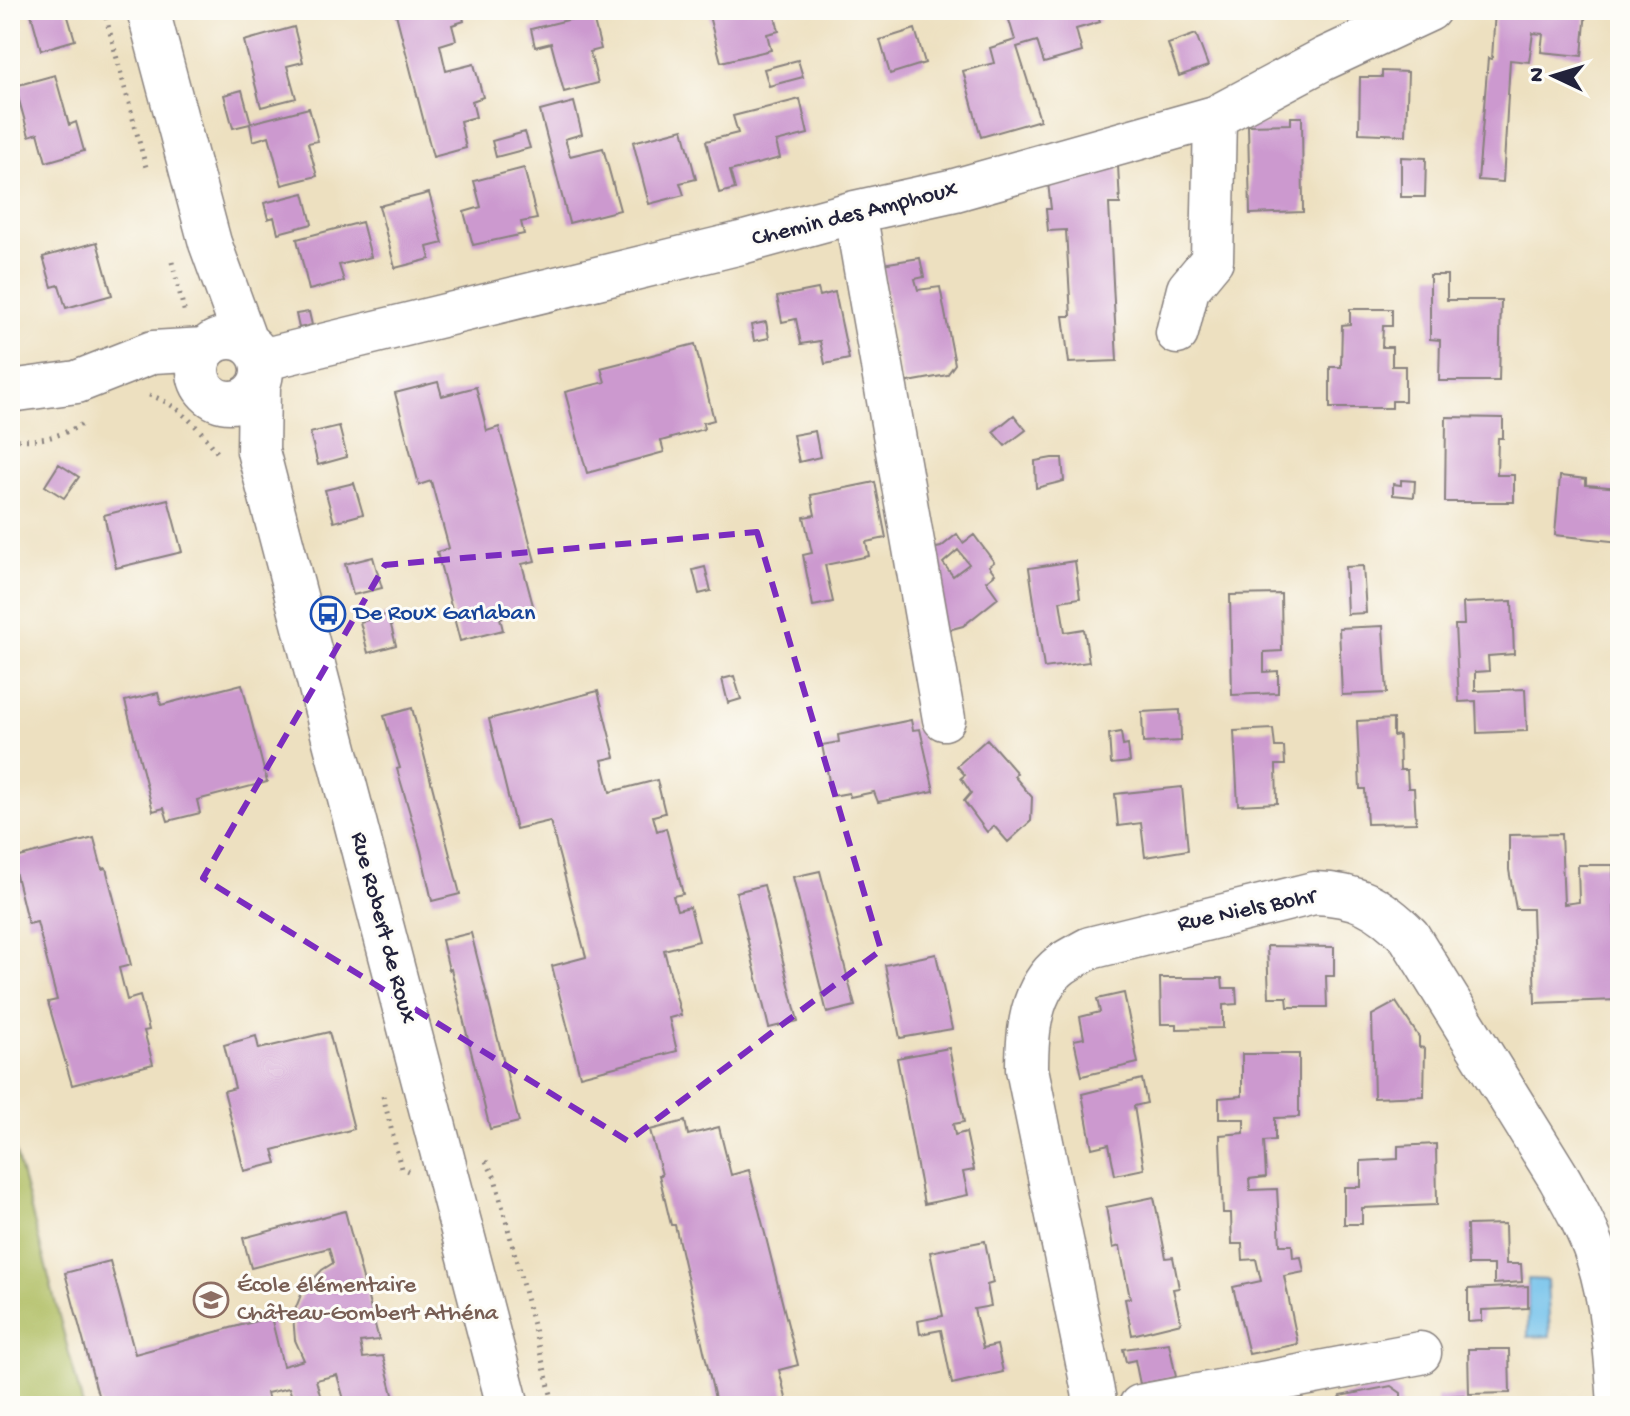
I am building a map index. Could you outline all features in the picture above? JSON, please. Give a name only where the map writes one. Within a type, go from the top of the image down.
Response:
[{"type":"street","name":"Rue Robert de Roux","points":[[148,10],[210,243],[224,361],[240,455],[508,1406]]},
{"type":"street","name":"Chemin des Amphoux","points":[[10,391],[77,382],[128,382],[153,352],[224,361],[726,247],[855,212],[955,190],[1215,117],[1324,59],[1429,10]]},
{"type":"street","points":[[1177,333],[1188,289],[1212,260],[1215,117]]},
{"type":"street","points":[[855,212],[944,719]]},
{"type":"street","name":"Rue Niels Bohr","points":[[1096,1406],[1027,1069],[1027,1032],[1037,997],[1060,965],[1090,948],[1314,893],[1342,893],[1392,919],[1409,936],[1579,1214],[1597,1257],[1614,1349],[1619,1406]]},
{"type":"street","points":[[1140,1406],[1420,1353]]},
{"type":"path","points":[[104,10],[148,177]]},
{"type":"path","points":[[169,251],[185,311],[224,361]]},
{"type":"path","points":[[128,382],[164,400],[204,434],[240,455]]},
{"type":"path","points":[[10,439],[45,440],[91,419]]},
{"type":"highlighted area","points":[[757,532],[881,950],[628,1141],[203,878],[385,565]]},
{"type":"green space","points":[[10,1131],[83,1406],[10,1406]]},
{"type":"water","points":[[1528,1279],[1547,1280],[1550,1336],[1528,1337]]},
{"type":"building","points":[[30,10],[66,10],[75,40],[41,50]]},
{"type":"building","points":[[395,10],[461,10],[464,21],[452,25],[456,40],[440,45],[446,71],[474,64],[483,97],[472,101],[476,117],[460,121],[466,148],[433,157]]},
{"type":"building","points":[[773,10],[779,31],[767,34],[771,50],[721,62],[708,12]]},
{"type":"building","points":[[1006,10],[1096,10],[1100,22],[1076,29],[1082,52],[1044,63],[1037,41],[1017,47],[1040,120],[981,137],[963,71],[994,63],[990,48],[1015,40]]},
{"type":"building","points":[[1495,10],[1586,10],[1582,56],[1541,52],[1543,34],[1533,33],[1529,62],[1510,60],[1503,182],[1478,180]]},
{"type":"building","points":[[592,14],[601,49],[590,52],[598,83],[564,92],[551,43],[535,47],[531,29]]},
{"type":"building","points":[[294,27],[303,62],[287,66],[296,98],[261,107],[244,41]]},
{"type":"building","points":[[915,29],[925,63],[890,74],[880,40]]},
{"type":"building","points":[[1196,34],[1208,66],[1179,76],[1168,44]]},
{"type":"building","points":[[798,60],[803,77],[769,86],[764,69]]},
{"type":"building","points":[[1382,71],[1408,72],[1406,135],[1359,133],[1360,77],[1382,77]]},
{"type":"building","points":[[55,75],[69,125],[76,122],[84,151],[46,162],[38,133],[29,136],[15,86]]},
{"type":"building","points":[[242,90],[251,123],[309,108],[318,141],[308,143],[317,176],[282,185],[269,136],[253,141],[250,124],[233,128],[224,95]]},
{"type":"building","points":[[800,99],[808,134],[776,142],[780,158],[730,171],[735,189],[719,193],[706,141],[738,133],[733,116]]},
{"type":"building","points":[[574,102],[582,134],[565,139],[570,156],[603,148],[620,210],[569,223],[540,111]]},
{"type":"building","points":[[1291,117],[1302,117],[1303,212],[1250,214],[1248,125],[1291,124]]},
{"type":"building","points":[[683,129],[696,179],[680,183],[684,195],[649,204],[633,142]]},
{"type":"building","points":[[525,132],[530,148],[496,157],[492,141]]},
{"type":"building","points":[[1401,157],[1426,158],[1425,197],[1401,197]]},
{"type":"building","points":[[1118,165],[1120,204],[1109,204],[1117,361],[1069,363],[1063,316],[1071,316],[1066,230],[1048,231],[1046,209],[1051,209],[1047,174]]},
{"type":"building","points":[[524,168],[537,219],[521,222],[524,234],[473,245],[464,212],[481,207],[474,181]]},
{"type":"building","points":[[304,193],[312,224],[278,233],[274,217],[268,219],[264,203]]},
{"type":"building","points":[[429,193],[443,243],[427,247],[430,259],[395,268],[379,206]]},
{"type":"building","points":[[362,222],[371,257],[339,265],[344,281],[309,290],[297,239]]},
{"type":"building","points":[[97,242],[112,295],[66,308],[59,285],[52,287],[43,257]]},
{"type":"building","points":[[920,258],[924,277],[915,279],[918,290],[940,287],[955,364],[947,375],[903,383],[882,264]]},
{"type":"building","points":[[1430,275],[1447,275],[1447,300],[1501,300],[1499,381],[1439,381],[1440,340],[1430,339]]},
{"type":"building","points":[[818,289],[820,296],[835,292],[849,359],[825,364],[820,341],[801,344],[796,319],[782,322],[777,297]]},
{"type":"building","points":[[1350,309],[1392,309],[1392,326],[1383,326],[1382,347],[1392,347],[1392,366],[1405,366],[1405,401],[1392,401],[1392,408],[1330,408],[1330,367],[1341,367],[1342,325],[1350,324]]},
{"type":"building","points":[[309,312],[312,325],[299,328],[296,314]]},
{"type":"building","points":[[766,322],[769,338],[754,341],[751,325]]},
{"type":"building","points":[[695,344],[714,420],[703,423],[704,429],[661,441],[664,452],[587,473],[565,392],[605,382],[601,368]]},
{"type":"building","points":[[438,382],[442,396],[476,387],[487,431],[499,427],[535,561],[522,564],[534,609],[500,618],[503,630],[460,641],[437,552],[449,548],[431,481],[419,485],[395,393]]},
{"type":"building","points":[[1014,415],[1026,430],[1005,446],[993,432]]},
{"type":"building","points":[[1446,417],[1503,418],[1503,438],[1498,438],[1497,475],[1514,475],[1514,502],[1445,502]]},
{"type":"building","points":[[339,426],[347,457],[318,465],[310,433]]},
{"type":"building","points":[[815,431],[820,457],[799,462],[793,435]]},
{"type":"building","points":[[1062,458],[1064,481],[1036,488],[1035,461]]},
{"type":"building","points":[[59,464],[79,477],[64,498],[45,486]]},
{"type":"building","points":[[1560,476],[1586,479],[1586,485],[1620,488],[1620,542],[1555,535]]},
{"type":"building","points":[[1401,480],[1415,481],[1414,497],[1393,495],[1393,484],[1401,485]]},
{"type":"building","points":[[875,482],[886,538],[866,542],[869,556],[825,565],[833,602],[813,606],[803,555],[812,553],[804,517],[815,515],[811,495]]},
{"type":"building","points":[[354,483],[363,514],[334,522],[325,490]]},
{"type":"building","points":[[168,499],[182,552],[116,568],[104,515]]},
{"type":"building","points":[[957,534],[963,543],[974,535],[994,562],[989,566],[995,574],[986,581],[998,598],[963,626],[937,633],[921,551],[941,547]],"holes":[[[958,550],[969,564],[953,576],[943,563]]]},
{"type":"building","points":[[373,557],[382,588],[353,595],[345,564]]},
{"type":"building","points":[[1075,561],[1080,598],[1060,601],[1065,632],[1084,629],[1089,662],[1044,668],[1029,568]]},
{"type":"building","points":[[1363,566],[1366,613],[1347,614],[1345,567]]},
{"type":"building","points":[[705,567],[711,591],[699,594],[693,570]]},
{"type":"building","points":[[1281,594],[1282,651],[1264,652],[1264,672],[1278,671],[1278,693],[1232,695],[1230,595]]},
{"type":"building","points":[[1512,601],[1514,654],[1488,656],[1489,671],[1475,672],[1475,691],[1525,689],[1527,731],[1477,733],[1476,701],[1459,702],[1455,625],[1464,625],[1463,603]]},
{"type":"building","points":[[388,614],[396,645],[368,653],[360,622]]},
{"type":"building","points":[[1383,626],[1387,693],[1342,695],[1339,628]]},
{"type":"building","points":[[734,676],[741,699],[728,703],[722,679]]},
{"type":"building","points":[[242,684],[267,782],[197,800],[200,813],[168,821],[164,808],[153,811],[125,701],[158,693],[161,705]]},
{"type":"building","points":[[598,691],[615,757],[602,760],[610,792],[657,780],[665,813],[653,816],[657,831],[666,828],[683,894],[673,896],[677,910],[690,907],[699,941],[664,950],[681,1015],[669,1018],[677,1051],[580,1076],[552,966],[586,957],[550,821],[516,829],[489,719]]},
{"type":"building","points":[[412,708],[460,894],[432,901],[397,769],[400,768],[384,716]]},
{"type":"building","points":[[1180,710],[1181,741],[1143,743],[1142,712]]},
{"type":"building","points":[[1393,719],[1393,736],[1399,735],[1400,770],[1407,770],[1408,788],[1414,788],[1416,823],[1367,824],[1365,789],[1360,789],[1357,721]]},
{"type":"building","points":[[911,720],[913,730],[920,729],[934,791],[878,802],[874,792],[850,797],[849,793],[832,796],[822,745],[839,742],[838,735]]},
{"type":"building","points":[[1273,729],[1275,747],[1284,747],[1285,765],[1276,765],[1277,803],[1238,805],[1234,731]]},
{"type":"building","points":[[1121,732],[1123,746],[1128,745],[1130,762],[1111,764],[1109,734]]},
{"type":"building","points":[[987,739],[1017,773],[1014,776],[1032,797],[1031,821],[1008,842],[994,826],[987,832],[964,801],[971,793],[961,778],[965,775],[957,766]]},
{"type":"building","points":[[1182,787],[1188,850],[1145,857],[1141,823],[1118,826],[1115,794]]},
{"type":"building","points":[[1561,834],[1564,904],[1579,902],[1578,865],[1613,865],[1617,1000],[1535,1003],[1532,909],[1516,909],[1509,870],[1509,835]]},
{"type":"building","points":[[94,838],[102,869],[106,868],[131,965],[119,968],[127,1000],[140,996],[149,1030],[144,1031],[153,1064],[72,1085],[48,1002],[57,1000],[37,922],[28,924],[12,859]]},
{"type":"building","points":[[820,871],[855,1006],[827,1013],[793,877]]},
{"type":"building","points":[[764,885],[798,1021],[769,1028],[736,892]]},
{"type":"building","points":[[471,933],[519,1122],[490,1129],[442,940]]},
{"type":"building","points":[[1267,946],[1334,947],[1334,976],[1326,976],[1327,1007],[1288,1007],[1287,997],[1269,997]]},
{"type":"building","points":[[936,954],[952,1029],[900,1038],[885,965]]},
{"type":"building","points":[[1160,978],[1222,978],[1223,988],[1236,988],[1237,1004],[1223,1005],[1223,1028],[1177,1029],[1177,1024],[1161,1024]]},
{"type":"building","points":[[1124,993],[1138,1063],[1082,1076],[1074,1040],[1084,1038],[1080,1017],[1100,1012],[1097,999]]},
{"type":"building","points":[[1396,1002],[1419,1037],[1419,1047],[1425,1048],[1424,1096],[1374,1098],[1372,1015]]},
{"type":"building","points":[[329,1032],[354,1129],[273,1150],[277,1163],[244,1171],[224,1091],[235,1088],[224,1045],[256,1036],[259,1049]]},
{"type":"building","points":[[949,1048],[964,1122],[953,1124],[955,1135],[966,1132],[974,1170],[963,1172],[968,1195],[924,1204],[897,1058]]},
{"type":"building","points":[[1242,1054],[1299,1054],[1299,1117],[1275,1118],[1275,1140],[1264,1141],[1266,1177],[1249,1179],[1250,1190],[1277,1189],[1280,1245],[1292,1245],[1293,1258],[1301,1257],[1304,1272],[1284,1276],[1298,1344],[1249,1354],[1233,1287],[1261,1281],[1256,1259],[1243,1260],[1242,1244],[1232,1244],[1231,1213],[1223,1213],[1220,1141],[1220,1135],[1244,1133],[1244,1119],[1219,1119],[1219,1098],[1242,1096]]},
{"type":"building","points":[[1142,1079],[1147,1103],[1134,1106],[1144,1169],[1115,1175],[1109,1144],[1092,1148],[1082,1094]]},
{"type":"building","points":[[685,1121],[688,1135],[719,1127],[731,1175],[749,1170],[798,1365],[779,1370],[788,1406],[719,1406],[716,1403],[650,1130]]},
{"type":"building","points":[[1436,1144],[1437,1205],[1362,1208],[1362,1224],[1344,1224],[1344,1187],[1361,1187],[1361,1161],[1398,1159],[1398,1146]]},
{"type":"building","points":[[1154,1197],[1166,1258],[1173,1257],[1179,1288],[1173,1289],[1181,1323],[1132,1335],[1125,1299],[1130,1298],[1120,1246],[1113,1248],[1106,1207]]},
{"type":"building","points":[[345,1211],[379,1340],[360,1342],[363,1358],[383,1356],[396,1406],[336,1406],[345,1403],[337,1375],[316,1380],[323,1406],[295,1406],[289,1388],[267,1393],[270,1406],[101,1406],[65,1273],[110,1261],[135,1354],[271,1317],[283,1366],[304,1360],[295,1340],[293,1315],[303,1290],[333,1263],[329,1248],[251,1268],[243,1238]]},
{"type":"building","points":[[1505,1224],[1506,1264],[1521,1264],[1522,1282],[1494,1284],[1494,1265],[1468,1265],[1467,1225]]},
{"type":"building","points":[[985,1241],[993,1283],[987,1285],[991,1306],[974,1309],[983,1348],[997,1345],[1003,1372],[952,1384],[941,1330],[920,1334],[918,1321],[943,1316],[930,1252]]},
{"type":"building","points":[[1528,1286],[1528,1308],[1482,1310],[1482,1321],[1468,1322],[1468,1289]]},
{"type":"building","points":[[1169,1343],[1176,1377],[1140,1384],[1135,1360],[1126,1362],[1123,1349]]},
{"type":"building","points":[[1468,1349],[1509,1349],[1510,1393],[1469,1394]]},
{"type":"building","points":[[1391,1386],[1401,1393],[1401,1406],[1342,1406],[1340,1396]]},
{"type":"building","points":[[1464,1395],[1465,1406],[1437,1406],[1437,1397]]},
{"type":"place","name":"De Roux Garlaban","points":[[328,614]]},
{"type":"place","name":"École élémentaire Château-Gombert Athéna","points":[[211,1300]]}]
